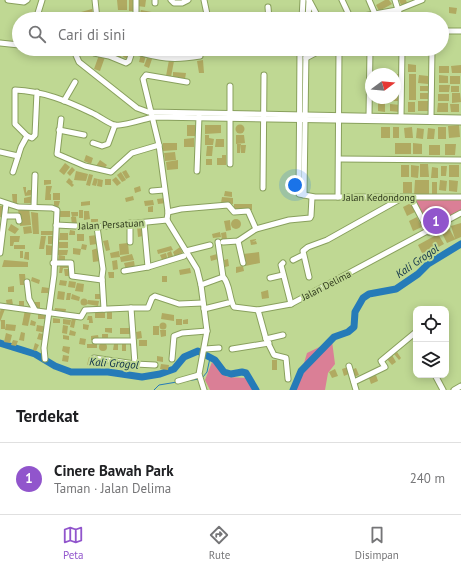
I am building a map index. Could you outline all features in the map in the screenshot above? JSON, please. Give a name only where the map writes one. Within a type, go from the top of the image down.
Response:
[{"type":"street","points":[[8,0],[24,2],[27,0]]},
{"type":"street","points":[[38,12],[42,0]]},
{"type":"street","points":[[95,0],[97,12]]},
{"type":"street","points":[[136,0],[136,12]]},
{"type":"street","points":[[171,0],[174,3],[182,3],[188,0]]},
{"type":"street","points":[[204,0],[207,12]]},
{"type":"street","points":[[302,12],[303,0]]},
{"type":"street","points":[[308,12],[309,0]]},
{"type":"street","points":[[309,0],[315,12]]},
{"type":"street","points":[[342,0],[346,12]]},
{"type":"street","points":[[369,0],[374,12]]},
{"type":"street","points":[[395,0],[400,12]]},
{"type":"street","points":[[385,12],[399,9],[421,0]]},
{"type":"street","points":[[268,7],[268,12]]},
{"type":"street","points":[[449,31],[461,31]]},
{"type":"street","points":[[0,44],[12,45]]},
{"type":"street","points":[[76,56],[79,62],[137,108],[153,115]]},
{"type":"street","points":[[109,56],[126,63],[129,61],[131,56]]},
{"type":"street","points":[[150,56],[159,59],[185,59],[200,56]]},
{"type":"street","points":[[300,56],[301,117]]},
{"type":"street","points":[[301,117],[306,58],[310,56]]},
{"type":"street","points":[[338,197],[339,56]]},
{"type":"street","points":[[370,56],[370,116]]},
{"type":"street","points":[[401,117],[402,56]]},
{"type":"street","points":[[431,117],[432,56]]},
{"type":"street","points":[[187,82],[146,75],[143,76],[159,145],[168,212],[167,220],[185,253],[196,269],[201,285],[202,303],[207,331],[200,376],[204,390]]},
{"type":"street","points":[[263,188],[264,75]]},
{"type":"street","points":[[64,101],[75,82]]},
{"type":"street","points":[[230,86],[230,164]]},
{"type":"street","points":[[37,92],[35,135],[32,138],[27,136],[15,124],[15,90],[37,92],[64,101],[115,125],[153,115],[301,117],[461,122]]},
{"type":"street","points":[[197,171],[199,116]]},
{"type":"street","points":[[339,118],[370,116],[461,118]]},
{"type":"street","name":"Jalan Kedondong","points":[[301,117],[301,194],[312,197],[461,197]]},
{"type":"street","points":[[61,119],[57,154],[85,166],[107,172],[111,172],[132,153],[159,145]]},
{"type":"street","points":[[93,143],[102,146],[108,144],[115,125]]},
{"type":"street","points":[[59,130],[84,135]]},
{"type":"street","points":[[14,172],[18,156],[27,136]]},
{"type":"street","points":[[0,152],[18,156]]},
{"type":"street","points":[[338,159],[461,160]]},
{"type":"street","points":[[34,175],[34,206]]},
{"type":"street","points":[[152,191],[164,190]]},
{"type":"street","points":[[201,285],[222,277],[221,242],[238,241],[256,229],[289,220],[310,218],[312,197]]},
{"type":"street","points":[[309,277],[303,256],[303,251],[308,246],[327,240],[402,198]]},
{"type":"street","points":[[411,198],[429,232]]},
{"type":"street","points":[[0,201],[18,207],[34,206],[57,210],[50,312],[44,348],[45,359]]},
{"type":"street","points":[[0,253],[6,204]]},
{"type":"street","points":[[168,212],[181,209],[228,205],[234,212],[248,211],[256,229]]},
{"type":"street","name":"Jalan Delima","points":[[222,277],[226,280],[230,301],[234,308],[258,310],[290,304],[429,232],[461,213]]},
{"type":"street","points":[[5,216],[18,216],[18,221]]},
{"type":"street","name":"Jalan Persatuan","points":[[56,225],[97,227],[167,220]]},
{"type":"street","points":[[130,223],[130,242]]},
{"type":"street","points":[[144,223],[148,267]]},
{"type":"street","points":[[97,227],[103,269],[102,280],[104,309]]},
{"type":"street","points":[[238,241],[243,263]]},
{"type":"street","points":[[124,271],[148,267],[210,245]]},
{"type":"street","points":[[293,260],[303,256]]},
{"type":"street","points":[[54,263],[71,262],[70,274],[72,276],[102,280]]},
{"type":"street","points":[[283,263],[281,265],[290,304]]},
{"type":"street","points":[[270,278],[283,275]]},
{"type":"street","points":[[27,282],[29,298],[35,310]]},
{"type":"street","points":[[0,306],[82,317],[85,310],[148,308],[152,298],[155,296],[179,304],[202,303]]},
{"type":"street","points":[[192,302],[202,303]]},
{"type":"street","points":[[204,309],[228,303]]},
{"type":"street","points":[[131,308],[135,364]]},
{"type":"street","points":[[258,310],[274,355],[286,358],[288,378]]},
{"type":"street","points":[[172,359],[174,336],[182,333],[207,331]]},
{"type":"street","points":[[354,382],[386,367],[381,361],[413,334]]},
{"type":"street","points":[[232,348],[268,341],[283,335]]},
{"type":"street","points":[[95,341],[133,341]]},
{"type":"street","points":[[205,350],[218,348]]},
{"type":"street","points":[[94,358],[135,364],[155,365]]},
{"type":"street","points":[[349,366],[356,390]]},
{"type":"street","points":[[178,381],[200,376]]},
{"type":"street","points":[[437,378],[443,390]]},
{"type":"street","points":[[454,390],[461,386]]},
{"type":"shaded area","points":[[461,197],[461,213],[432,229],[412,198]]},
{"type":"shaded area","points":[[332,341],[335,364],[328,373],[325,390],[296,390],[307,353]]},
{"type":"shaded area","points":[[212,362],[227,377],[247,378],[256,390],[210,390],[205,380]]},
{"type":"building","points":[[117,0],[127,0],[127,10],[118,10]]},
{"type":"building","points":[[129,0],[134,0],[134,11],[129,11]]},
{"type":"building","points":[[138,0],[146,0],[145,7],[137,6]]},
{"type":"building","points":[[385,0],[389,0],[392,4],[379,11],[376,5]]},
{"type":"building","points":[[399,0],[406,0],[407,3],[401,5]]},
{"type":"building","points":[[449,7],[457,8],[456,14],[449,13]]},
{"type":"building","points":[[92,9],[93,12],[81,12]]},
{"type":"building","points":[[141,10],[152,12],[141,12]]},
{"type":"building","points":[[99,56],[105,57],[100,71],[94,69]]},
{"type":"building","points":[[123,56],[129,56],[128,59]]},
{"type":"building","points":[[140,56],[146,56],[144,63],[139,62]]},
{"type":"building","points":[[147,58],[152,59],[149,68],[144,66]]},
{"type":"building","points":[[169,60],[174,61],[171,77],[166,76]]},
{"type":"building","points":[[203,60],[204,73],[199,73],[197,61]]},
{"type":"building","points":[[408,64],[416,65],[416,72],[408,72]]},
{"type":"building","points":[[461,65],[461,73],[452,73],[451,66]]},
{"type":"building","points":[[439,66],[449,66],[449,73],[439,73]]},
{"type":"building","points":[[173,72],[186,73],[185,79],[173,77]]},
{"type":"building","points":[[409,74],[416,74],[416,100],[409,100]]},
{"type":"building","points":[[419,75],[428,76],[428,84],[418,83]]},
{"type":"building","points":[[439,75],[448,76],[448,83],[439,83]]},
{"type":"building","points":[[450,76],[460,76],[460,84],[450,84]]},
{"type":"building","points":[[439,85],[450,85],[449,92],[439,92]]},
{"type":"building","points":[[420,86],[429,86],[429,91],[420,91]]},
{"type":"building","points":[[451,86],[459,86],[459,92],[451,92]]},
{"type":"building","points":[[420,93],[429,93],[429,99],[420,99]]},
{"type":"building","points":[[452,93],[460,93],[461,102],[452,103]]},
{"type":"building","points":[[438,94],[449,94],[449,101],[438,101]]},
{"type":"building","points":[[418,101],[428,101],[428,111],[418,111]]},
{"type":"building","points":[[408,102],[415,102],[415,112],[408,112]]},
{"type":"building","points":[[438,103],[448,103],[448,112],[437,112]]},
{"type":"building","points":[[378,104],[385,104],[385,112],[378,111]]},
{"type":"building","points":[[390,104],[401,105],[400,112],[390,111]]},
{"type":"building","points":[[450,104],[459,104],[459,112],[451,112]]},
{"type":"building","points":[[240,124],[245,129],[240,134],[235,129]]},
{"type":"building","points":[[187,125],[195,125],[195,136],[187,136]]},
{"type":"building","points":[[205,125],[221,125],[221,133],[205,134]]},
{"type":"building","points":[[459,125],[460,137],[449,138],[448,126]]},
{"type":"building","points":[[381,127],[390,127],[390,138],[381,138]]},
{"type":"building","points":[[393,127],[399,127],[399,138],[393,138]]},
{"type":"building","points":[[412,127],[413,138],[405,138],[404,128]]},
{"type":"building","points":[[438,127],[446,127],[446,139],[438,139]]},
{"type":"building","points":[[417,128],[424,129],[423,139],[416,138]]},
{"type":"building","points":[[428,128],[435,129],[434,139],[427,139]]},
{"type":"building","points":[[205,135],[209,135],[209,138],[214,139],[213,145],[205,145]]},
{"type":"building","points":[[236,135],[244,135],[245,143],[236,144]]},
{"type":"building","points":[[194,138],[194,147],[184,147],[184,139]]},
{"type":"building","points":[[216,139],[224,139],[224,147],[215,147]]},
{"type":"building","points":[[163,143],[177,143],[177,150],[163,151]]},
{"type":"building","points":[[395,143],[411,143],[411,154],[395,154]]},
{"type":"building","points":[[413,143],[422,144],[422,154],[413,154]]},
{"type":"building","points":[[237,144],[241,144],[240,153],[237,153]]},
{"type":"building","points":[[445,144],[456,144],[455,155],[445,155]]},
{"type":"building","points":[[241,145],[246,145],[245,153],[241,153]]},
{"type":"building","points":[[429,145],[440,145],[440,155],[429,155]]},
{"type":"building","points":[[207,146],[213,146],[212,156],[206,156]]},
{"type":"building","points":[[175,152],[176,160],[165,161],[164,153]]},
{"type":"building","points":[[86,155],[93,158],[91,164],[84,161]]},
{"type":"building","points":[[222,155],[226,155],[226,165],[217,165],[217,158],[222,158]]},
{"type":"building","points":[[206,159],[212,159],[212,165],[206,165]]},
{"type":"building","points":[[100,160],[107,165],[102,171],[96,166]]},
{"type":"building","points":[[178,160],[178,169],[167,170],[166,162]]},
{"type":"building","points":[[65,163],[70,167],[64,175],[59,171]]},
{"type":"building","points":[[420,164],[428,164],[429,177],[420,177]]},
{"type":"building","points":[[401,165],[409,165],[409,177],[401,177]]},
{"type":"building","points":[[411,165],[419,166],[418,178],[411,177]]},
{"type":"building","points":[[449,165],[459,165],[459,177],[449,177]]},
{"type":"building","points":[[441,166],[447,166],[446,176],[441,176]]},
{"type":"building","points":[[72,167],[75,170],[70,176],[67,173]]},
{"type":"building","points":[[432,167],[438,168],[438,178],[431,178]]},
{"type":"building","points":[[126,170],[130,177],[126,179],[122,172]]},
{"type":"building","points":[[76,171],[88,174],[86,181],[74,180]]},
{"type":"building","points":[[121,172],[126,180],[122,182],[117,175]]},
{"type":"building","points":[[89,174],[93,175],[90,186],[86,185]]},
{"type":"building","points":[[116,177],[121,183],[117,186],[112,180]]},
{"type":"building","points":[[69,178],[74,185],[72,187],[66,182]]},
{"type":"building","points":[[94,178],[98,179],[96,186],[92,185]]},
{"type":"building","points":[[98,179],[103,180],[102,187],[97,186]]},
{"type":"building","points":[[105,179],[111,179],[111,185],[105,185]]},
{"type":"building","points":[[44,180],[51,180],[51,184],[44,185]]},
{"type":"building","points":[[415,180],[429,180],[429,196],[414,196]]},
{"type":"building","points":[[440,180],[447,181],[446,191],[439,190]]},
{"type":"building","points":[[449,180],[458,181],[457,192],[449,191]]},
{"type":"building","points":[[403,182],[412,182],[412,193],[403,193]]},
{"type":"building","points":[[432,182],[437,182],[437,194],[432,194]]},
{"type":"building","points":[[46,186],[52,186],[50,194],[51,200],[45,200]]},
{"type":"building","points":[[140,186],[141,191],[135,193],[134,188]]},
{"type":"building","points":[[23,187],[26,187],[26,193],[28,190],[33,190],[33,195],[25,196]]},
{"type":"building","points":[[225,191],[232,192],[232,197],[224,196]]},
{"type":"building","points":[[53,193],[60,193],[60,200],[53,200]]},
{"type":"building","points":[[12,194],[17,194],[17,205],[13,205]]},
{"type":"building","points":[[33,196],[33,203],[24,203],[24,198]]},
{"type":"building","points":[[133,196],[134,200],[126,202],[125,198]]},
{"type":"building","points":[[222,197],[233,198],[233,204],[221,203]]},
{"type":"building","points":[[165,198],[166,203],[158,204],[157,199]]},
{"type":"building","points":[[153,200],[154,205],[145,206],[144,201]]},
{"type":"building","points":[[54,201],[60,201],[58,208],[54,208]]},
{"type":"building","points":[[90,201],[90,205],[81,206],[81,202]]},
{"type":"building","points":[[411,203],[415,212],[407,216],[403,207]]},
{"type":"building","points":[[234,204],[252,204],[252,210],[234,210]]},
{"type":"building","points":[[0,206],[3,206],[3,218],[0,217]]},
{"type":"building","points":[[153,206],[153,212],[148,212],[148,207]]},
{"type":"building","points":[[29,208],[31,225],[20,226],[18,209]]},
{"type":"building","points":[[79,210],[83,210],[83,218],[79,218]]},
{"type":"building","points":[[60,211],[70,211],[70,217],[60,217]]},
{"type":"building","points":[[84,211],[89,211],[90,219],[84,220]]},
{"type":"building","points":[[31,212],[38,213],[39,234],[33,234]]},
{"type":"building","points":[[71,212],[78,212],[78,216],[72,217]]},
{"type":"building","points":[[71,217],[76,217],[77,225],[72,225]]},
{"type":"building","points":[[417,217],[422,227],[413,231],[409,221]]},
{"type":"building","points":[[91,219],[98,219],[98,224],[91,224]]},
{"type":"building","points":[[234,219],[238,219],[241,224],[238,229],[234,229],[231,226],[231,222]]},
{"type":"building","points":[[230,220],[231,230],[226,231],[224,221]]},
{"type":"building","points":[[461,223],[461,237],[447,243],[441,231],[449,228],[455,239],[451,226]]},
{"type":"building","points":[[11,224],[19,229],[15,234],[8,230]]},
{"type":"building","points":[[31,226],[32,233],[24,234],[23,227]]},
{"type":"building","points":[[137,226],[143,226],[143,236],[138,237]]},
{"type":"building","points":[[70,230],[75,231],[75,235],[69,235]]},
{"type":"building","points":[[41,231],[53,231],[53,235],[41,235]]},
{"type":"building","points":[[220,232],[221,237],[213,238],[212,234]]},
{"type":"building","points":[[226,232],[227,239],[222,240],[221,233]]},
{"type":"building","points":[[60,233],[68,233],[68,240],[59,240]]},
{"type":"building","points":[[77,234],[84,234],[84,241],[77,241]]},
{"type":"building","points":[[438,234],[444,244],[435,249],[436,251],[424,257],[418,245]]},
{"type":"building","points":[[97,235],[97,244],[90,245],[89,236]]},
{"type":"building","points":[[10,236],[20,236],[19,242],[14,242],[13,246],[10,246]]},
{"type":"building","points":[[41,236],[46,236],[44,249],[39,249]]},
{"type":"building","points":[[48,236],[53,236],[53,244],[48,244]]},
{"type":"building","points":[[256,239],[252,242],[256,241],[257,244],[251,245],[250,240]]},
{"type":"building","points":[[108,240],[110,250],[106,251],[103,241]]},
{"type":"building","points":[[59,242],[68,242],[68,248],[59,248]]},
{"type":"building","points":[[128,243],[129,254],[120,255],[119,244]]},
{"type":"building","points":[[82,244],[87,245],[86,250],[81,249]]},
{"type":"building","points":[[14,245],[25,245],[25,249],[14,249]]},
{"type":"building","points":[[46,245],[53,246],[52,255],[46,255]]},
{"type":"building","points":[[171,246],[173,250],[158,254],[157,250]]},
{"type":"building","points":[[180,247],[183,254],[175,257],[173,252]]},
{"type":"building","points":[[73,248],[81,249],[80,255],[73,254]]},
{"type":"building","points":[[98,248],[100,261],[93,262],[92,250]]},
{"type":"building","points":[[58,250],[68,250],[67,255],[58,255]]},
{"type":"building","points":[[20,251],[23,251],[23,258],[20,258]]},
{"type":"building","points":[[119,251],[120,257],[111,258],[110,253]]},
{"type":"building","points":[[171,251],[174,259],[169,261],[167,253]]},
{"type":"building","points":[[25,252],[29,252],[29,260],[24,259]]},
{"type":"building","points":[[259,252],[260,263],[245,266],[243,254]]},
{"type":"building","points":[[166,253],[168,261],[163,262],[160,255]]},
{"type":"building","points":[[132,254],[134,260],[121,262],[120,257]]},
{"type":"building","points":[[217,254],[218,259],[211,261],[210,256]]},
{"type":"building","points":[[59,255],[65,256],[65,262],[58,261]]},
{"type":"building","points":[[228,259],[229,266],[225,267],[224,260]]},
{"type":"building","points":[[4,260],[28,262],[28,267],[2,267]]},
{"type":"building","points":[[117,260],[118,269],[113,270],[112,261]]},
{"type":"building","points":[[134,261],[135,268],[126,270],[124,263]]},
{"type":"building","points":[[64,264],[69,265],[69,268],[63,268],[62,273],[59,273],[60,265],[64,266]]},
{"type":"building","points":[[243,266],[244,271],[236,273],[236,267]]},
{"type":"building","points":[[190,268],[191,273],[180,275],[179,270]]},
{"type":"building","points":[[64,269],[70,269],[70,276],[65,276]]},
{"type":"building","points":[[108,272],[114,272],[114,278],[109,278]]},
{"type":"building","points":[[19,274],[25,274],[26,285],[20,285]]},
{"type":"building","points":[[162,276],[167,276],[167,282],[162,282]]},
{"type":"building","points":[[32,277],[40,280],[39,284],[31,281]]},
{"type":"building","points":[[60,280],[67,281],[66,286],[59,285]]},
{"type":"building","points":[[69,281],[76,282],[75,288],[68,287]]},
{"type":"building","points":[[77,283],[84,284],[83,292],[75,291]]},
{"type":"building","points":[[14,286],[14,292],[8,292],[8,287]]},
{"type":"building","points":[[42,287],[49,288],[48,293],[41,293]]},
{"type":"building","points":[[268,290],[269,298],[262,299],[261,292]]},
{"type":"building","points":[[58,291],[65,292],[64,300],[57,299]]},
{"type":"building","points":[[67,293],[71,293],[70,300],[66,300]]},
{"type":"building","points":[[72,294],[80,297],[79,301],[71,299]]},
{"type":"building","points":[[95,294],[102,294],[102,299],[95,299]]},
{"type":"building","points":[[12,299],[13,305],[7,306],[6,300]]},
{"type":"building","points":[[84,299],[87,302],[84,305],[81,302]]},
{"type":"building","points":[[88,300],[99,301],[98,306],[87,304]]},
{"type":"building","points":[[19,301],[24,301],[24,308],[19,308]]},
{"type":"building","points":[[35,302],[40,302],[40,309],[35,309]]},
{"type":"building","points":[[1,308],[5,309],[0,322],[0,312]]},
{"type":"building","points":[[55,308],[66,309],[65,314],[54,313]]},
{"type":"building","points":[[25,310],[31,312],[28,326],[22,325]]},
{"type":"building","points":[[107,310],[112,310],[112,319],[107,319]]},
{"type":"building","points":[[38,312],[45,312],[45,319],[38,319]]},
{"type":"building","points":[[95,312],[105,312],[105,318],[95,318]]},
{"type":"building","points":[[162,313],[174,315],[174,321],[161,319]]},
{"type":"building","points":[[88,316],[92,316],[93,323],[89,323],[89,320],[87,320]]},
{"type":"building","points":[[53,318],[60,319],[60,323],[53,323]]},
{"type":"building","points":[[72,318],[76,318],[74,328],[70,327]]},
{"type":"building","points":[[63,319],[71,320],[70,325],[63,324]]},
{"type":"building","points":[[176,319],[182,319],[182,325],[176,325]]},
{"type":"building","points":[[188,319],[188,324],[183,324],[183,320]]},
{"type":"building","points":[[1,320],[5,320],[5,329],[1,329]]},
{"type":"building","points":[[31,320],[36,322],[35,326],[30,325]]},
{"type":"building","points":[[163,323],[166,326],[163,329],[160,326]]},
{"type":"building","points":[[6,324],[16,325],[15,331],[5,330]]},
{"type":"building","points":[[83,324],[89,325],[88,330],[83,329]]},
{"type":"building","points":[[37,325],[48,327],[47,333],[36,331]]},
{"type":"building","points":[[63,325],[68,326],[67,334],[62,333]]},
{"type":"building","points":[[153,326],[159,326],[159,335],[153,335]]},
{"type":"building","points":[[105,328],[112,328],[112,333],[105,332]]},
{"type":"building","points":[[120,328],[131,328],[130,334],[120,334]]},
{"type":"building","points":[[70,330],[76,332],[75,336],[69,335]]},
{"type":"building","points":[[160,330],[166,330],[166,336],[161,337]]},
{"type":"building","points":[[141,331],[142,338],[137,339],[136,332]]},
{"type":"building","points":[[21,332],[25,333],[24,341],[19,340]]},
{"type":"building","points":[[6,333],[12,335],[10,343],[4,342]]},
{"type":"building","points":[[39,333],[46,335],[45,341],[37,339]]},
{"type":"building","points":[[102,334],[108,334],[108,339],[102,339]]},
{"type":"building","points":[[63,335],[69,336],[69,340],[63,339]]},
{"type":"building","points":[[98,335],[99,340],[91,340],[91,336]]},
{"type":"building","points":[[80,338],[86,339],[85,345],[79,344]]},
{"type":"building","points":[[13,340],[18,341],[16,346],[11,345]]},
{"type":"building","points":[[139,340],[147,340],[147,346],[139,346]]},
{"type":"building","points":[[35,343],[39,345],[36,351],[33,350]]},
{"type":"building","points":[[101,343],[105,343],[107,347],[105,351],[101,351],[99,349],[99,345]]},
{"type":"building","points":[[87,344],[97,344],[97,348],[87,348]]},
{"type":"building","points":[[114,344],[118,344],[118,350],[113,350]]},
{"type":"building","points":[[122,344],[126,344],[126,351],[122,351]]},
{"type":"building","points":[[63,346],[70,347],[69,354],[62,351]]},
{"type":"building","points":[[397,352],[401,358],[399,360],[394,354]]},
{"type":"building","points":[[63,355],[69,356],[68,362],[62,361]]},
{"type":"building","points":[[392,355],[396,362],[392,365],[387,359]]},
{"type":"building","points":[[157,356],[163,357],[163,362],[157,361]]},
{"type":"building","points":[[89,357],[96,359],[95,366],[87,365]]},
{"type":"building","points":[[272,360],[277,360],[277,370],[272,370]]},
{"type":"building","points":[[161,364],[169,365],[168,370],[160,369]]},
{"type":"building","points":[[348,367],[351,373],[344,376],[342,369]]},
{"type":"building","points":[[356,368],[359,375],[354,377],[351,370]]},
{"type":"building","points":[[335,369],[338,376],[332,378],[329,372]]},
{"type":"building","points":[[376,375],[378,381],[371,384],[369,378]]},
{"type":"waterway","name":"Kali Grogol","points":[[293,390],[301,371],[334,337],[348,332],[354,327],[355,312],[363,298],[369,294],[396,289],[418,274],[428,264],[461,244]]},
{"type":"waterway","name":"Kali Grogol","points":[[0,343],[35,354],[55,366],[71,372],[108,372],[142,377],[160,374],[174,369],[184,357],[198,351],[215,360],[224,372],[231,374],[242,372],[246,373],[256,390]]},
{"type":"waterway","points":[[203,377],[207,372],[210,358]]},
{"type":"waterway","points":[[186,381],[199,379]]},
{"type":"waterway","points":[[154,390],[159,385],[177,382]]},
{"type":"place","name":"Cinere Bawah Park","points":[[436,221]]}]
